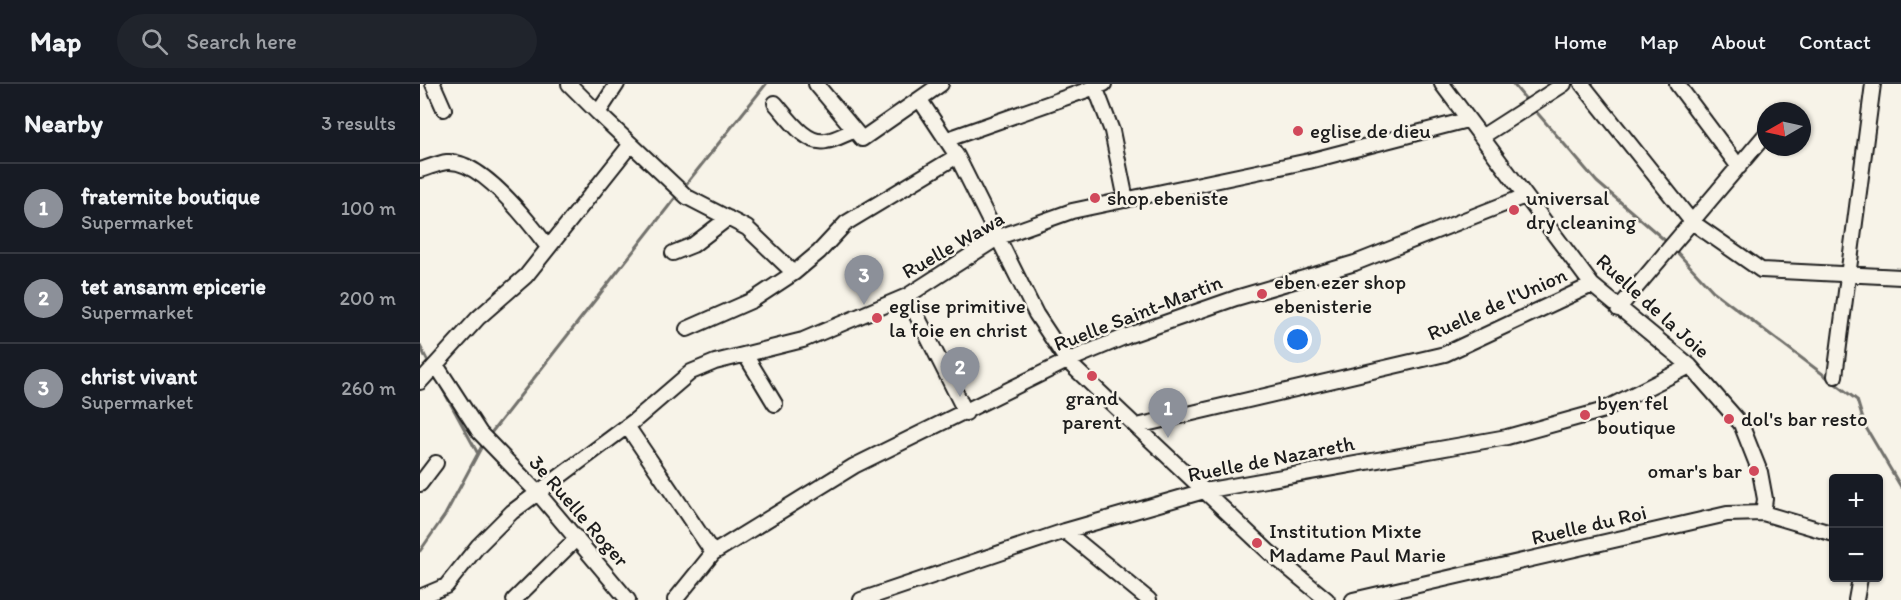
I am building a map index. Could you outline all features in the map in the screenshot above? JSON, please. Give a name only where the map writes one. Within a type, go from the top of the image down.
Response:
[{"type":"street","points":[[433,84],[444,109]]},
{"type":"street","points":[[569,84],[687,197],[747,228],[794,273]]},
{"type":"street","points":[[598,113],[616,84]]},
{"type":"street","points":[[816,84],[858,138],[867,137],[941,84]]},
{"type":"street","name":"Ruelle de la Joie","points":[[1442,84],[1592,285],[1618,309],[1690,366],[1741,424],[1760,472],[1765,499],[1763,513]]},
{"type":"street","points":[[1483,136],[1564,84]]},
{"type":"street","points":[[1582,84],[1692,222],[1761,270],[1901,277]]},
{"type":"street","points":[[1677,84],[1739,167]]},
{"type":"street","points":[[1835,376],[1873,84]]},
{"type":"street","points":[[948,139],[1097,85],[1112,131],[1126,200]]},
{"type":"street","points":[[920,100],[948,139],[999,237],[1012,270],[1036,314],[1067,361],[1269,552],[1328,600]]},
{"type":"street","points":[[775,103],[806,136],[815,140],[826,141],[853,131]]},
{"type":"street","name":"Ruelle Wawa","points":[[420,597],[446,586],[478,546],[537,492],[627,426],[691,372],[715,362],[803,340],[907,296],[999,237],[1072,211],[1309,161],[1467,120]]},
{"type":"street","points":[[429,372],[478,318],[526,276],[631,144]]},
{"type":"street","points":[[1618,309],[1661,255],[1757,145]]},
{"type":"street","points":[[687,329],[753,300],[794,273],[819,252],[846,223],[957,156]]},
{"type":"street","points":[[420,170],[448,162],[460,164],[497,188],[515,205],[548,247]]},
{"type":"street","name":"Ruelle Saint-Martin","points":[[675,600],[713,553],[854,466],[966,413],[1067,361],[1127,336],[1236,298],[1355,263],[1525,196]]},
{"type":"street","points":[[673,253],[693,245],[728,218]]},
{"type":"street","name":"Ruelle de l'Union","points":[[1137,426],[1444,354],[1592,285]]},
{"type":"street","points":[[907,296],[966,413]]},
{"type":"street","points":[[746,356],[775,404]]},
{"type":"street","name":"Ruelle de Nazareth","points":[[861,600],[1065,531],[1204,491],[1506,437],[1601,411],[1690,366]]},
{"type":"street","name":"3e Ruelle Roger","points":[[429,372],[480,433],[537,492],[628,600]]},
{"type":"street","points":[[627,426],[713,553]]},
{"type":"street","points":[[420,484],[436,464]]},
{"type":"street","name":"Ruelle du Roi","points":[[1353,600],[1727,514],[1763,513],[1829,533]]},
{"type":"street","points":[[1065,531],[1149,600]]},
{"type":"street","points":[[514,600],[577,538]]},
{"type":"street","points":[[1856,600],[1859,582]]},
{"type":"waterway","points":[[683,188],[766,84]]},
{"type":"waterway","points":[[1513,84],[1529,103]]},
{"type":"waterway","points":[[1533,108],[1597,182],[1668,243]]},
{"type":"waterway","points":[[491,433],[679,193]]},
{"type":"waterway","points":[[1675,250],[1713,291],[1857,400],[1865,426],[1901,487]]},
{"type":"waterway","points":[[420,346],[430,366]]},
{"type":"waterway","points":[[436,377],[477,452]]},
{"type":"waterway","points":[[420,551],[445,515],[483,444]]},
{"type":"place","name":"eglise de dieu","points":[[1298,131]]},
{"type":"place","name":"shop ebeniste","points":[[1095,198]]},
{"type":"place","name":"universal dry cleaning","points":[[1514,210]]},
{"type":"place","name":"eben ezer shop ebenisterie","points":[[1262,294]]},
{"type":"place","name":"christ vivant","points":[[864,305]]},
{"type":"place","name":"eglise primitive la foie en christ","points":[[877,318]]},
{"type":"place","name":"grand parent","points":[[1092,376]]},
{"type":"place","name":"tet ansanm epicerie","points":[[960,397]]},
{"type":"place","name":"byen fel boutique","points":[[1585,415]]},
{"type":"place","name":"dol's bar resto","points":[[1729,419]]},
{"type":"place","name":"fraternite boutique","points":[[1168,438]]},
{"type":"place","name":"omar's bar","points":[[1754,471]]},
{"type":"place","name":"Institution Mixte Madame Paul Marie","points":[[1257,543]]}]
